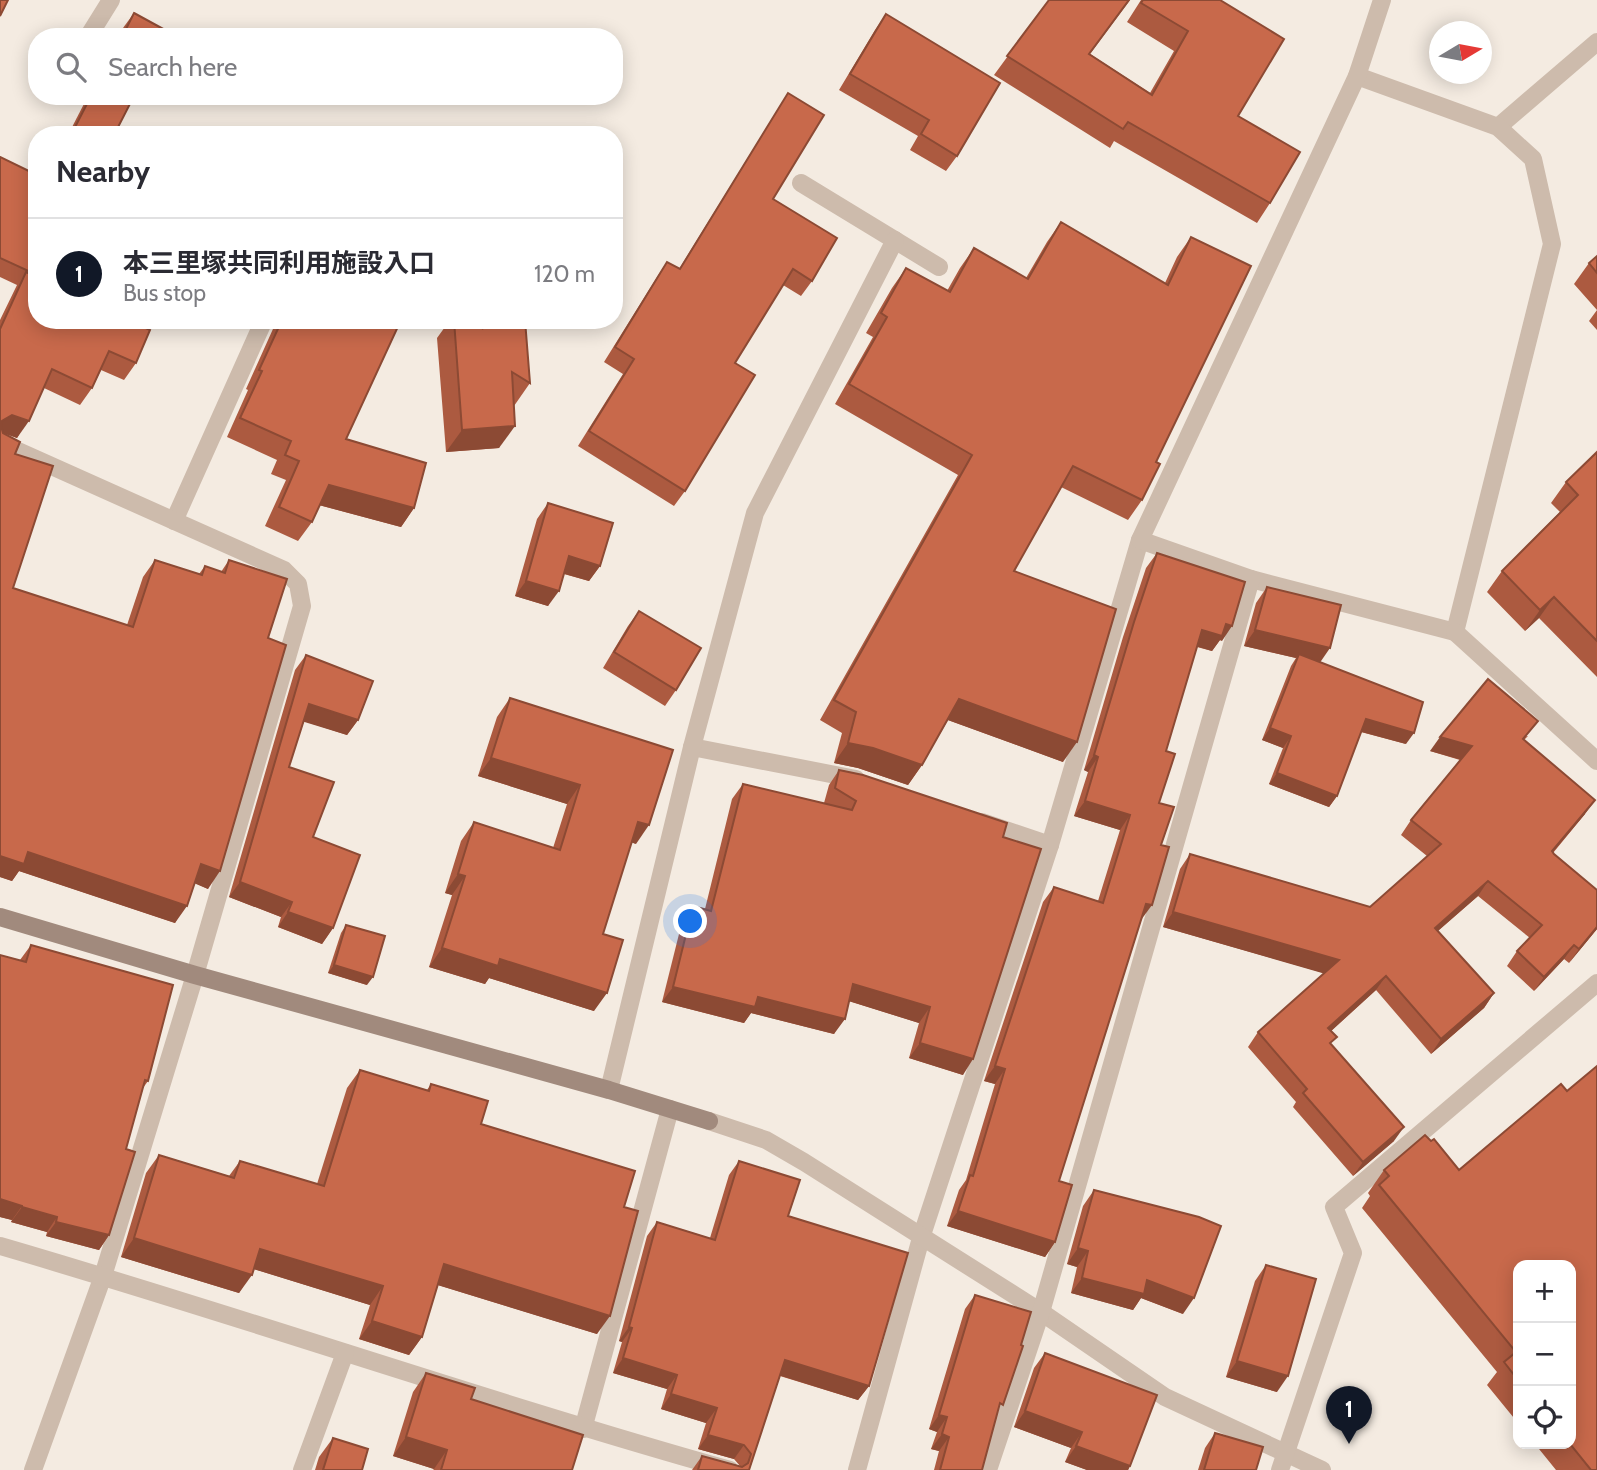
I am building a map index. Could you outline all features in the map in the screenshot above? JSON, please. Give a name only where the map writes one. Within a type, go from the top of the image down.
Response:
[{"type":"street","points":[[94,28],[111,0]]},
{"type":"street","points":[[857,1470],[921,1238],[1050,845],[1140,540],[1357,76],[1382,0]]},
{"type":"street","points":[[1498,127],[1597,42]]},
{"type":"street","points":[[1357,76],[1498,127],[1532,159],[1552,244],[1455,632]]},
{"type":"street","points":[[801,183],[939,267]]},
{"type":"street","points":[[609,1090],[692,747],[755,513],[895,240]]},
{"type":"street","points":[[174,521],[260,329]]},
{"type":"street","points":[[0,443],[284,570],[298,584],[302,606],[195,975],[103,1276],[33,1470]]},
{"type":"street","points":[[1140,540],[1251,579],[1455,632],[1597,761]]},
{"type":"street","points":[[988,1470],[1041,1312],[1251,579]]},
{"type":"street","points":[[692,747],[868,783]]},
{"type":"street","points":[[959,814],[1050,845]]},
{"type":"street","points":[[0,917],[195,975],[609,1090],[766,1140],[1041,1312],[1165,1397],[1283,1462],[1322,1470]]},
{"type":"street","points":[[1283,1462],[1353,1254],[1334,1207],[1597,983]]},
{"type":"street","points":[[583,1429],[670,1109]]},
{"type":"street","points":[[0,1246],[103,1276],[583,1429],[730,1470]]},
{"type":"street","points":[[302,1470],[345,1353]]},
{"type":"building","points":[[0,0],[8,0],[0,16]]},
{"type":"building","points":[[1049,0],[1129,0],[1089,54],[1152,95],[1188,31],[1141,3],[1143,0],[1220,0],[1284,39],[1238,116],[1300,152],[1270,203],[1128,122],[1123,129],[1007,56]]},
{"type":"building","points":[[134,13],[162,28],[126,28]]},
{"type":"building","points":[[886,14],[1000,83],[957,156],[921,134],[929,120],[850,74]]},
{"type":"building","points":[[788,93],[824,115],[773,199],[837,238],[812,281],[793,269],[735,363],[755,375],[685,491],[589,431],[634,359],[615,347],[667,262],[680,269]]},
{"type":"building","points":[[86,105],[129,105],[119,126],[76,126]]},
{"type":"building","points":[[0,157],[28,171],[28,271],[0,258]]},
{"type":"building","points":[[1061,222],[1168,285],[1191,237],[1251,266],[1156,462],[1160,464],[1142,500],[1073,466],[1014,571],[1116,609],[1077,742],[959,699],[922,765],[873,748],[848,743],[856,712],[834,700],[972,455],[849,384],[887,317],[881,313],[906,268],[950,292],[974,248],[1028,279]]},
{"type":"building","points":[[1597,256],[1597,273],[1589,263]]},
{"type":"building","points":[[26,272],[28,329],[150,330],[136,363],[109,351],[92,388],[52,369],[29,421],[12,415],[2,421],[3,433],[20,442],[15,454],[53,466],[13,588],[133,627],[155,560],[202,575],[205,566],[225,573],[229,560],[287,579],[268,638],[286,645],[220,871],[201,864],[187,906],[28,852],[24,864],[0,856],[0,329]]},
{"type":"building","points":[[278,329],[397,329],[346,439],[426,463],[414,508],[329,485],[312,522],[279,507],[299,461],[285,455],[291,441],[240,418],[262,371],[259,370]]},
{"type":"building","points":[[455,329],[526,329],[530,383],[512,372],[515,426],[462,430]]},
{"type":"building","points":[[1597,452],[1597,641],[1554,597],[1540,610],[1502,571],[1578,495],[1566,482]]},
{"type":"building","points":[[548,503],[613,523],[600,566],[569,556],[559,591],[526,581]]},
{"type":"building","points":[[1157,553],[1245,582],[1232,626],[1226,624],[1222,636],[1202,630],[1166,751],[1175,754],[1159,803],[1174,807],[1161,845],[1169,847],[1152,905],[1146,904],[1059,1181],[1072,1185],[1055,1242],[958,1211],[970,1175],[973,1176],[1005,1069],[995,1066],[1054,887],[1103,903],[1130,815],[1085,801],[1098,757],[1094,755]]},
{"type":"building","points":[[1267,587],[1341,605],[1330,648],[1255,630]]},
{"type":"building","points":[[639,611],[701,648],[676,690],[614,652]]},
{"type":"building","points":[[1299,654],[1423,702],[1414,733],[1366,719],[1337,796],[1277,773],[1291,736],[1270,728]]},
{"type":"building","points":[[306,655],[373,681],[358,720],[309,704],[289,767],[334,782],[313,837],[360,855],[333,928],[288,912],[292,902],[240,882]]},
{"type":"building","points":[[1488,679],[1538,721],[1523,739],[1595,800],[1552,851],[1597,890],[1597,927],[1579,949],[1574,945],[1544,977],[1517,951],[1542,925],[1488,881],[1435,928],[1494,993],[1441,1039],[1386,976],[1328,1028],[1337,1037],[1330,1043],[1404,1127],[1363,1162],[1303,1093],[1307,1089],[1258,1032],[1339,960],[1173,912],[1190,854],[1370,907],[1441,844],[1411,820],[1472,746],[1440,737]]},
{"type":"building","points":[[510,698],[673,750],[649,825],[638,822],[603,934],[623,940],[607,993],[500,959],[498,966],[442,948],[465,876],[458,874],[474,822],[560,850],[580,785],[491,758]]},
{"type":"building","points":[[839,770],[863,775],[1007,823],[1003,837],[1041,849],[973,1059],[920,1043],[930,1007],[853,984],[845,1019],[758,997],[755,1007],[673,987],[693,906],[711,911],[743,784],[852,810],[856,801],[835,788]]},
{"type":"building","points":[[346,925],[385,936],[373,977],[334,965]]},
{"type":"building","points":[[31,945],[173,985],[148,1081],[145,1080],[126,1149],[135,1152],[109,1235],[56,1222],[57,1217],[0,1199],[0,955],[26,962]]},
{"type":"building","points":[[1597,1066],[1597,1470],[1591,1470],[1574,1449],[1576,1260],[1513,1260],[1513,1348],[1379,1185],[1389,1176],[1384,1170],[1425,1135],[1431,1141],[1434,1139],[1459,1170],[1561,1084],[1567,1091]]},
{"type":"building","points":[[360,1070],[429,1091],[431,1084],[488,1101],[481,1124],[635,1171],[624,1207],[638,1211],[610,1316],[444,1264],[422,1337],[372,1321],[383,1286],[260,1249],[252,1275],[134,1238],[159,1155],[234,1178],[240,1161],[324,1186]]},
{"type":"building","points":[[739,1161],[800,1180],[788,1216],[908,1253],[869,1386],[785,1360],[749,1470],[698,1470],[702,1456],[742,1467],[748,1463],[751,1454],[744,1445],[708,1435],[717,1408],[671,1394],[677,1375],[623,1358],[657,1222],[715,1240]]},
{"type":"building","points":[[1094,1190],[1199,1217],[1221,1226],[1194,1298],[1147,1280],[1144,1294],[1082,1278],[1088,1251],[1078,1248]]},
{"type":"building","points":[[1266,1265],[1316,1279],[1288,1376],[1237,1361]]},
{"type":"building","points":[[975,1295],[1031,1312],[1021,1345],[1023,1346],[1003,1405],[1000,1403],[982,1470],[940,1470],[949,1437],[942,1434],[947,1417],[939,1415]]},
{"type":"building","points":[[1045,1353],[1157,1395],[1130,1466],[1076,1446],[1082,1432],[1025,1411]]},
{"type":"building","points":[[1513,1354],[1513,1374],[1504,1362]]},
{"type":"building","points":[[426,1373],[475,1388],[471,1399],[583,1435],[572,1470],[441,1470],[447,1450],[406,1437]]},
{"type":"building","points":[[1215,1433],[1263,1447],[1256,1470],[1204,1470]]},
{"type":"building","points":[[333,1438],[368,1449],[362,1470],[323,1470]]},
{"type":"place","name":"本三里塚共同利用施設入口","points":[[1349,1444]]}]
